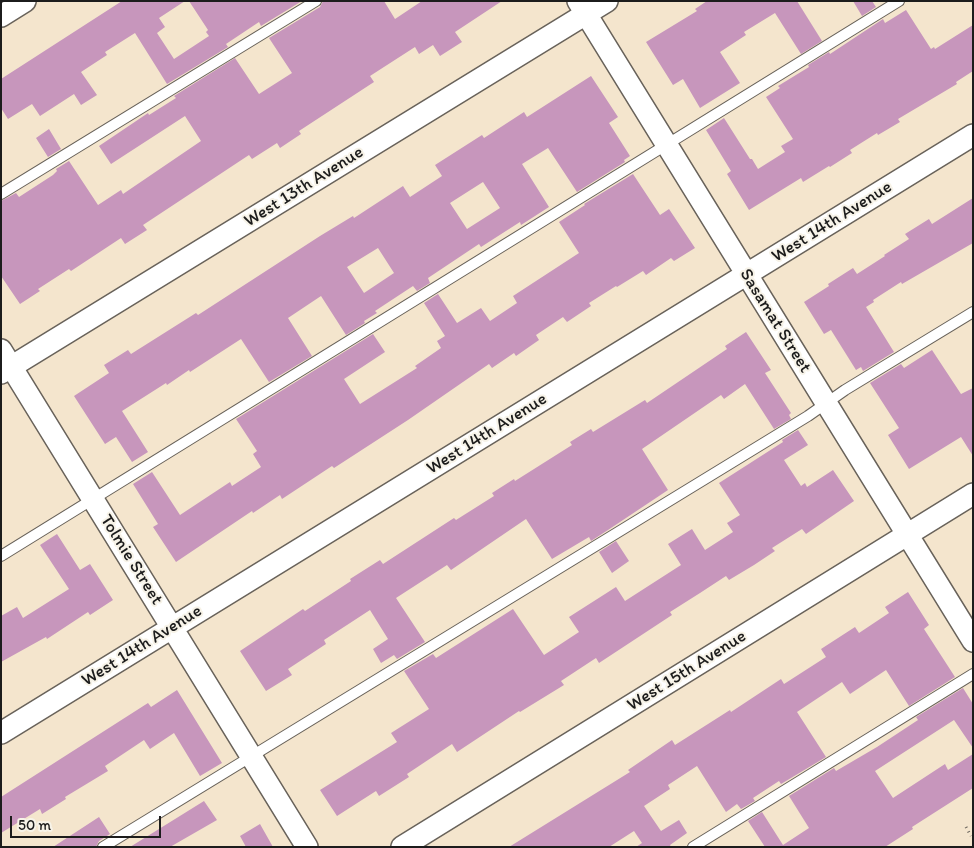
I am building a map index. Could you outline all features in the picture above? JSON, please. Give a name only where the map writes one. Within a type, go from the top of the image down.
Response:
[{"type":"street","points":[[1,16],[25,1]]},
{"type":"street","name":"West 13th Avenue","points":[[5,363],[582,8],[607,1]]},
{"type":"street","name":"Sasamat Street","points":[[582,8],[973,641]]},
{"type":"street","name":"West 14th Avenue","points":[[1,733],[973,135]]},
{"type":"street","name":"Tolmie Street","points":[[5,363],[93,499],[308,847]]},
{"type":"street","name":"West 15th Avenue","points":[[402,847],[973,494]]},
{"type":"lane","points":[[1,194],[316,1]]},
{"type":"lane","points":[[1,556],[900,1]]},
{"type":"lane","points":[[103,847],[808,416],[973,312]]},
{"type":"lane","points":[[692,847],[973,674]]},
{"type":"path","points":[[966,827],[971,836]]},
{"type":"building","points":[[122,1],[185,1],[159,18],[165,27],[157,33],[174,59],[209,36],[206,32],[208,30],[189,1],[302,1],[261,26],[259,22],[226,44],[228,47],[167,84],[135,33],[105,52],[107,55],[81,72],[97,95],[81,105],[74,94],[40,116],[32,104],[8,119],[1,108],[1,79]]},
{"type":"building","points":[[323,1],[384,1],[395,19],[422,1],[502,1],[455,32],[462,42],[440,56],[433,45],[419,54],[415,47],[370,76],[374,82],[299,131],[301,134],[280,148],[277,143],[252,159],[249,155],[143,225],[147,230],[125,244],[121,238],[71,271],[69,269],[38,289],[40,291],[20,304],[1,276],[1,201],[16,193],[19,197],[53,175],[57,171],[56,169],[69,161],[98,205],[121,190],[123,194],[201,141],[185,116],[111,164],[99,146],[148,113],[149,115],[176,98],[174,96],[235,58],[259,94],[292,73],[269,38],[320,7]]},
{"type":"building","points":[[707,1],[797,1],[822,41],[801,54],[775,13],[744,32],[746,35],[720,52],[740,83],[700,108],[683,79],[673,85],[646,42],[697,11],[695,9]]},
{"type":"building","points":[[853,1],[872,1],[876,7],[862,16]]},
{"type":"building","points":[[906,10],[931,49],[934,47],[935,49],[973,25],[973,71],[956,82],[957,84],[898,119],[900,122],[878,135],[877,133],[850,150],[852,153],[830,167],[803,182],[801,178],[749,210],[727,174],[731,171],[706,130],[724,118],[758,169],[785,152],[781,146],[793,139],[766,97],[780,88],[778,86],[809,67],[808,65],[829,52],[830,54],[883,19],[885,23]]},
{"type":"building","points":[[591,76],[618,117],[609,123],[630,156],[624,160],[625,162],[577,192],[548,148],[522,164],[549,207],[521,225],[520,222],[481,247],[479,244],[428,278],[430,283],[417,291],[413,286],[375,311],[377,313],[364,321],[365,323],[346,335],[321,296],[288,318],[312,356],[269,382],[241,339],[190,372],[189,370],[167,385],[166,383],[122,411],[148,452],[132,462],[116,437],[105,444],[74,396],[109,373],[104,365],[128,350],[131,354],[196,313],[198,315],[320,236],[353,216],[354,218],[403,186],[410,197],[442,176],[435,165],[482,135],[484,138],[524,112],[527,117]],"holes":[[[483,182],[500,208],[467,229],[450,203]],[[378,248],[394,273],[364,293],[347,267]]]},
{"type":"building","points":[[49,129],[61,149],[48,157],[36,138]]},
{"type":"building","points":[[633,174],[660,215],[669,209],[695,248],[674,261],[671,258],[646,275],[643,271],[616,286],[589,303],[591,306],[567,322],[563,317],[536,335],[539,340],[516,356],[514,353],[492,368],[489,364],[334,468],[332,466],[282,499],[280,495],[253,513],[252,511],[176,562],[153,527],[158,524],[133,484],[152,472],[180,515],[230,482],[232,486],[261,467],[253,454],[257,451],[236,419],[373,334],[385,352],[344,379],[360,404],[417,368],[415,366],[441,348],[437,341],[445,336],[424,303],[438,294],[457,323],[481,308],[490,321],[517,303],[513,296],[579,253],[559,222]]},
{"type":"building","points":[[973,198],[973,243],[902,284],[901,282],[873,300],[874,302],[866,307],[894,352],[863,371],[861,367],[856,370],[831,330],[824,334],[804,302],[853,268],[857,274],[885,256],[909,239],[905,234],[929,219],[932,224]]},
{"type":"building","points":[[746,332],[771,370],[765,373],[791,413],[789,415],[791,419],[774,429],[745,384],[724,399],[721,395],[642,449],[668,490],[608,530],[591,541],[589,537],[552,559],[526,519],[451,570],[447,565],[396,598],[425,642],[397,659],[394,655],[381,663],[373,649],[388,639],[370,610],[324,640],[326,644],[288,669],[292,675],[266,691],[240,651],[303,609],[305,611],[380,560],[383,564],[454,518],[456,520],[494,496],[492,493],[514,479],[515,481],[572,445],[570,442],[591,429],[593,432],[645,400],[647,403],[727,349],[725,346]]},
{"type":"building","points":[[932,350],[961,394],[973,388],[973,456],[961,437],[909,469],[888,435],[899,428],[870,383],[901,364],[904,368]]},
{"type":"building","points":[[798,430],[808,445],[784,460],[801,486],[805,483],[807,487],[833,470],[854,501],[806,534],[802,529],[772,548],[775,551],[729,580],[726,576],[670,612],[672,615],[599,663],[596,658],[561,681],[564,685],[519,711],[457,752],[452,744],[407,774],[409,777],[379,796],[376,791],[337,816],[320,790],[397,742],[391,733],[429,709],[404,671],[433,654],[436,658],[513,609],[544,655],[579,632],[569,617],[616,587],[625,601],[681,565],[668,544],[692,529],[705,550],[733,532],[727,523],[740,515],[719,483],[783,442],[782,440]]},
{"type":"building","points":[[57,534],[80,570],[90,564],[113,600],[90,615],[88,612],[47,639],[46,637],[1,662],[1,616],[17,607],[23,618],[69,589],[40,545]]},
{"type":"building","points":[[616,541],[629,561],[612,573],[599,552]]},
{"type":"building","points":[[908,592],[929,625],[924,629],[955,677],[909,706],[886,670],[850,694],[842,682],[797,712],[826,757],[781,784],[779,781],[753,798],[755,801],[741,809],[737,804],[726,812],[697,766],[668,785],[670,789],[644,806],[661,831],[679,820],[687,833],[670,845],[671,847],[636,847],[642,843],[634,831],[609,847],[509,847],[630,772],[628,770],[672,740],[675,745],[730,710],[731,712],[781,679],[784,684],[826,657],[821,649],[855,627],[859,633],[889,613],[885,607]]},
{"type":"building","points":[[963,688],[973,704],[973,748],[954,720],[875,771],[893,798],[945,764],[948,770],[973,754],[973,788],[912,827],[913,829],[885,847],[765,847],[748,821],[762,812],[783,845],[809,828],[789,796],[834,768],[836,771],[877,747],[918,720],[916,717]]},
{"type":"building","points":[[177,690],[222,763],[200,776],[174,733],[150,749],[144,740],[105,766],[108,771],[65,797],[66,799],[42,814],[40,809],[1,833],[1,797],[148,703],[151,707]]},
{"type":"building","points":[[204,801],[217,820],[170,847],[130,847]]},
{"type":"building","points":[[99,817],[110,834],[99,841],[96,847],[53,847]]},
{"type":"building","points":[[260,824],[273,847],[246,847],[240,836]]}]
